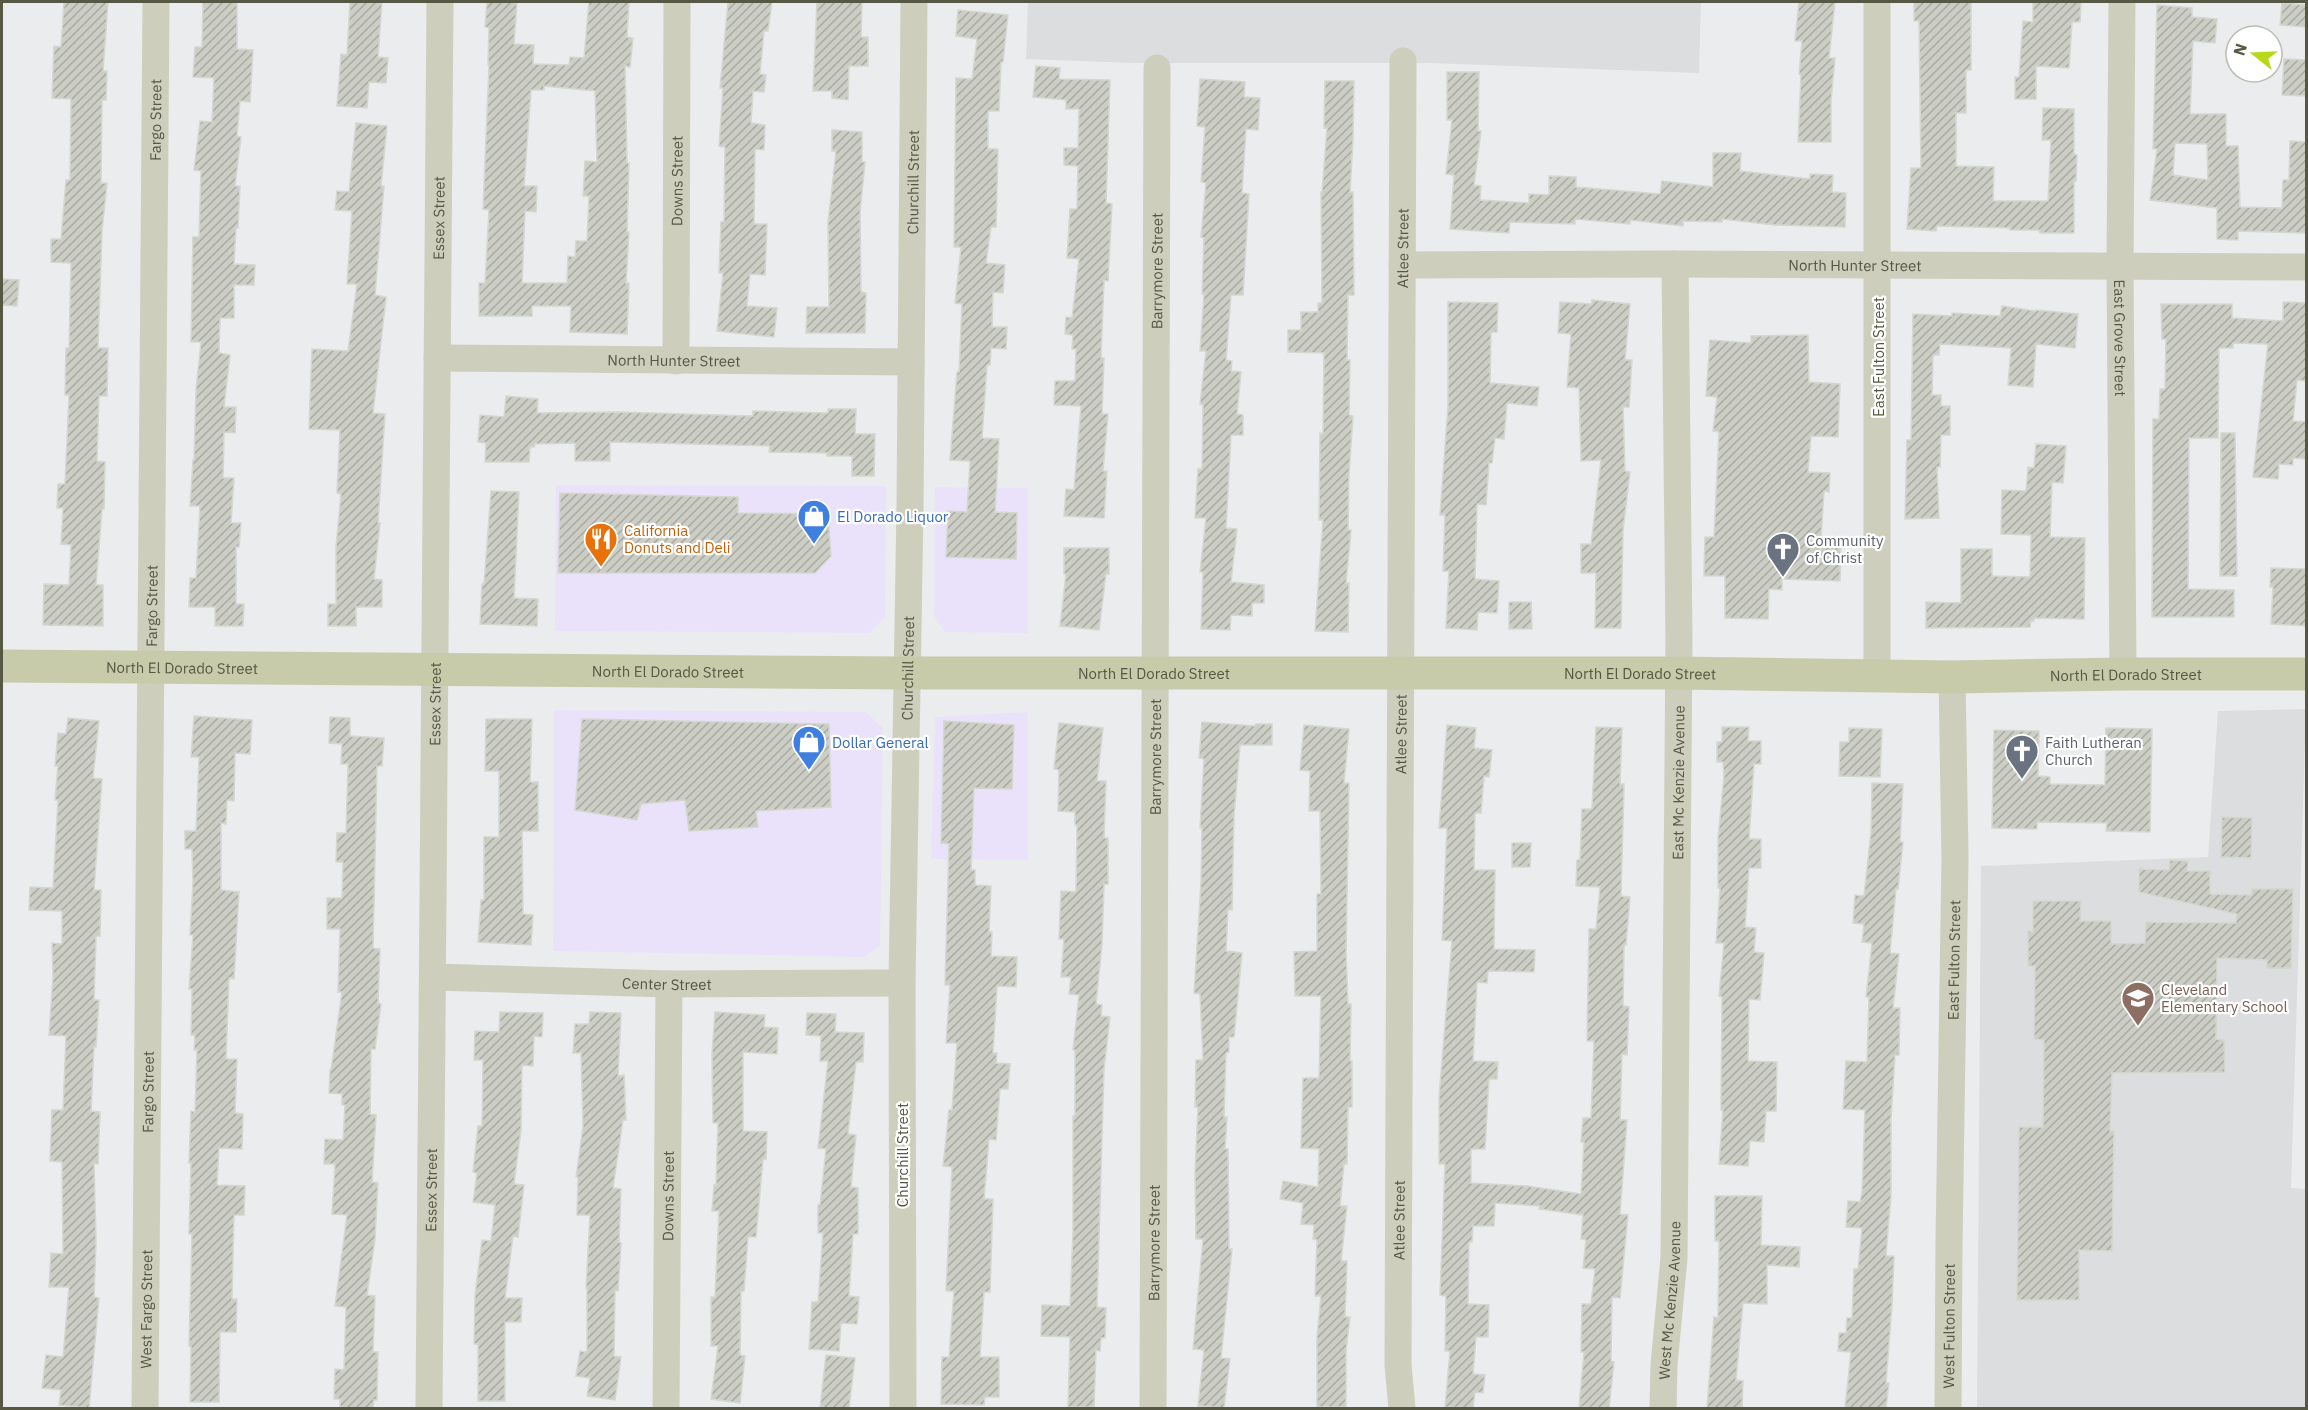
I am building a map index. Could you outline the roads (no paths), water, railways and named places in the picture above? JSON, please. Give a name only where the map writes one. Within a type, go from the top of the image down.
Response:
[{"type":"main road","name":"North El Dorado Street","points":[[2,666],[907,673],[1678,673],[1952,677],[2307,674]]},
{"type":"street","name":"Fargo Street","points":[[147,1209],[156,2]]},
{"type":"street","name":"Essex Street","points":[[429,1408],[440,2]]},
{"type":"street","name":"Downs Street","points":[[676,361],[677,2]]},
{"type":"street","name":"Churchill Street","points":[[903,1408],[902,983],[914,2]]},
{"type":"street","name":"East Fulton Street","points":[[1877,2],[1877,676]]},
{"type":"street","name":"East Grove Street","points":[[2122,2],[2120,266],[2123,674]]},
{"type":"street","name":"Atlee Street","points":[[1402,1408],[1398,1365],[1403,61]]},
{"type":"street","name":"Barrymore Street","points":[[1153,1408],[1157,68]]},
{"type":"street","name":"East Mc Kenzie Avenue","points":[[1674,1193],[1678,673],[1675,264]]},
{"type":"street","name":"North Hunter Street","points":[[1402,265],[2307,267]]},
{"type":"street","name":"North Hunter Street","points":[[437,358],[911,362]]},
{"type":"street","name":"East Fulton Street","points":[[1949,1243],[1955,894],[1952,677]]},
{"type":"street","name":"Center Street","points":[[433,977],[669,984],[902,983]]},
{"type":"street","name":"Downs Street","points":[[666,1408],[669,984]]},
{"type":"street","name":"West Mc Kenzie Avenue","points":[[1663,1408],[1672,1295],[1674,1193]]},
{"type":"street","name":"West Fargo Street","points":[[145,1408],[147,1209]]},
{"type":"street","name":"West Fulton Street","points":[[1948,1408],[1949,1243]]},
{"type":"place","name":"El Dorado Liquor","points":[[814,545]]},
{"type":"place","name":"California Donuts and Deli","points":[[601,568]]},
{"type":"place","name":"Community of Christ","points":[[1783,578]]},
{"type":"place","name":"Dollar General","points":[[809,771]]},
{"type":"place","name":"Faith Lutheran Church","points":[[2022,780]]},
{"type":"place","name":"Cleveland Elementary School","points":[[2138,1027]]}]
